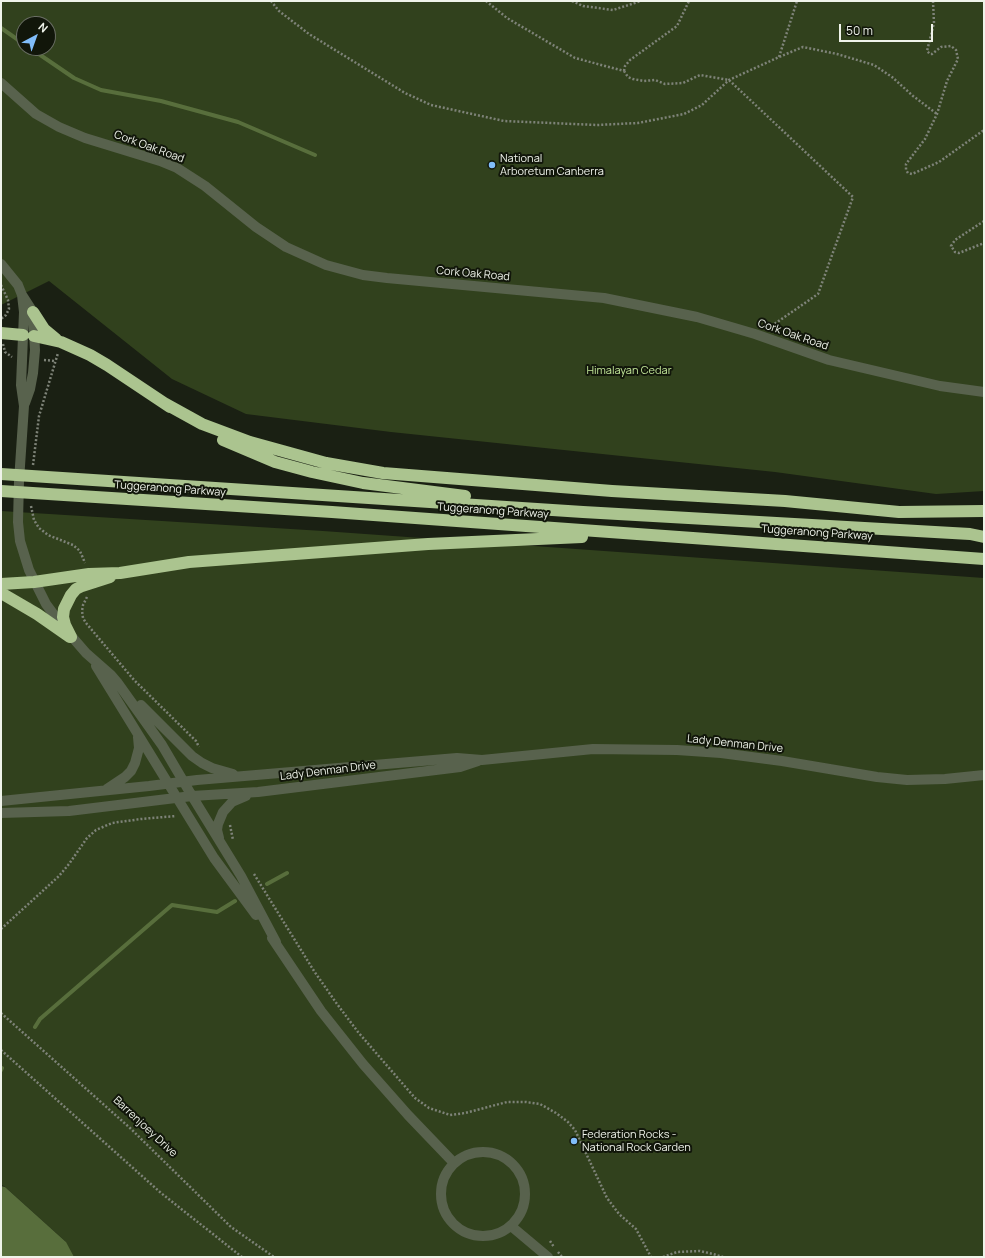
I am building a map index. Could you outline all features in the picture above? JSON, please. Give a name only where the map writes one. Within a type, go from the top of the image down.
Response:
[{"type":"highway","points":[[33,312],[44,329],[61,342],[90,355],[107,365],[202,429],[227,442],[275,462],[363,483],[583,512]]},
{"type":"highway","points":[[1,332],[61,342]]},
{"type":"highway","points":[[164,403],[202,424],[250,442],[326,463],[383,473],[612,491],[785,501],[899,512],[984,511]]},
{"type":"highway","name":"Tuggeranong Parkway","points":[[1,474],[583,512],[970,534]]},
{"type":"highway","name":"Tuggeranong Parkway","points":[[1,491],[657,535],[984,559]]},
{"type":"highway","points":[[970,534],[984,534]]},
{"type":"highway","points":[[970,534],[984,537]]},
{"type":"highway","points":[[1,584],[34,582],[89,574],[120,573],[189,562],[420,544],[657,535]]},
{"type":"highway","points":[[71,637],[63,617],[64,609],[71,595],[76,589],[82,586],[120,573]]},
{"type":"highway","points":[[1,593],[37,614],[71,637]]},
{"type":"street","name":"Cork Oak Road","points":[[1,83],[36,114],[59,127],[85,138],[160,161],[182,171],[205,186],[256,227],[286,247],[326,266],[363,275],[387,278],[604,298],[697,317],[755,334],[829,360],[940,386],[984,392]]},
{"type":"street","points":[[1,264],[14,279],[22,296],[33,312],[21,385],[24,406],[18,522],[22,550],[34,582],[49,608],[71,637],[192,756],[212,768],[241,776]]},
{"type":"street","points":[[22,296],[29,336]]},
{"type":"street","points":[[86,653],[105,679],[136,733],[214,858],[276,942],[321,1010],[363,1064],[408,1116],[454,1163]]},
{"type":"street","points":[[111,675],[168,754],[183,782],[241,876],[276,942]]},
{"type":"street","points":[[105,790],[125,777],[131,771],[139,748],[136,733]]},
{"type":"street","name":"Lady Denman Drive","points":[[1,801],[241,776],[457,758],[482,760],[593,749],[677,750],[721,753],[757,757],[877,777],[927,780],[984,775]]},
{"type":"street","name":"Lady Denman Drive","points":[[1,813],[68,811],[192,796],[258,792],[460,767],[482,760]]},
{"type":"street","points":[[221,844],[217,830],[225,808],[232,802],[258,792]]},
{"type":"street","points":[[492,1152],[506,1158],[516,1168],[523,1180],[526,1194],[520,1215],[511,1226],[498,1233],[483,1236],[461,1230],[450,1220],[443,1206],[441,1191],[444,1177],[454,1163],[471,1153],[492,1152]]},
{"type":"street","points":[[511,1226],[548,1257]]},
{"type":"path","points":[[271,1],[279,11],[309,34],[405,93],[431,105],[504,121],[597,126],[638,123],[684,114],[702,105],[729,80],[803,47],[837,54],[874,66],[892,77],[913,96],[937,114]]},
{"type":"path","points":[[486,1],[507,18],[574,58],[624,71],[628,77],[633,79],[644,81],[655,80],[665,84],[683,83],[700,75],[729,80],[853,197],[818,294],[775,325],[755,334]]},
{"type":"path","points":[[572,1],[583,6],[613,10],[641,1]]},
{"type":"path","points":[[624,71],[625,66],[630,60],[677,26],[688,1]]},
{"type":"path","points":[[779,57],[797,1]]},
{"type":"path","points":[[933,1],[934,23],[927,51],[932,54],[941,47],[948,46],[956,50],[958,56],[957,63],[947,81],[937,114],[925,139],[906,164],[906,170],[910,174],[914,174],[939,162],[984,130]]},
{"type":"path","points":[[984,221],[955,240],[951,246],[955,252],[959,253],[984,243]]},
{"type":"path","points":[[1,286],[8,300],[9,308],[6,315],[1,319]]},
{"type":"path","points":[[1,929],[58,876],[69,864],[87,838],[96,830],[112,824],[142,819],[187,816]]},
{"type":"path","points":[[221,816],[229,822],[232,839],[237,846]]},
{"type":"path","points":[[253,872],[314,971],[337,1004],[378,1056],[414,1098],[429,1108],[450,1115],[465,1113],[507,1102],[540,1104],[556,1113],[568,1122],[575,1130],[607,1198],[619,1214],[636,1229],[651,1257]]},
{"type":"path","name":"Barrenjoey Drive","points":[[1,1013],[130,1128],[231,1227],[274,1257]]},
{"type":"path","points":[[1,1050],[160,1193],[242,1257]]},
{"type":"path","points":[[663,1257],[677,1252],[700,1251],[723,1257]]},
{"type":"green space","name":"National Arboretum Canberra","points":[[1,1],[984,1],[984,491],[936,494],[775,472],[391,432],[246,414],[172,379],[49,281],[1,305]]},
{"type":"green space","points":[[1,511],[323,531],[984,578],[984,1257],[73,1257],[65,1241],[4,1186],[1,1185]]},
{"type":"shaded area","points":[[1,1186],[5,1187],[66,1242],[74,1257],[1,1257]]},
{"type":"waterway","points":[[1,28],[16,38]]},
{"type":"waterway","points":[[42,56],[74,78],[101,90],[161,101],[238,122],[315,155]]},
{"type":"waterway","points":[[267,884],[287,873]]},
{"type":"waterway","points":[[35,1027],[40,1019],[172,905],[217,912],[235,901]]},
{"type":"place","name":"National Arboretum Canberra","points":[[492,165]]},
{"type":"place","name":"Federation Rocks - National Rock Garden","points":[[574,1141]]},
{"type":"park label","name":"Himalayan Cedar","points":[[629,371]]}]
